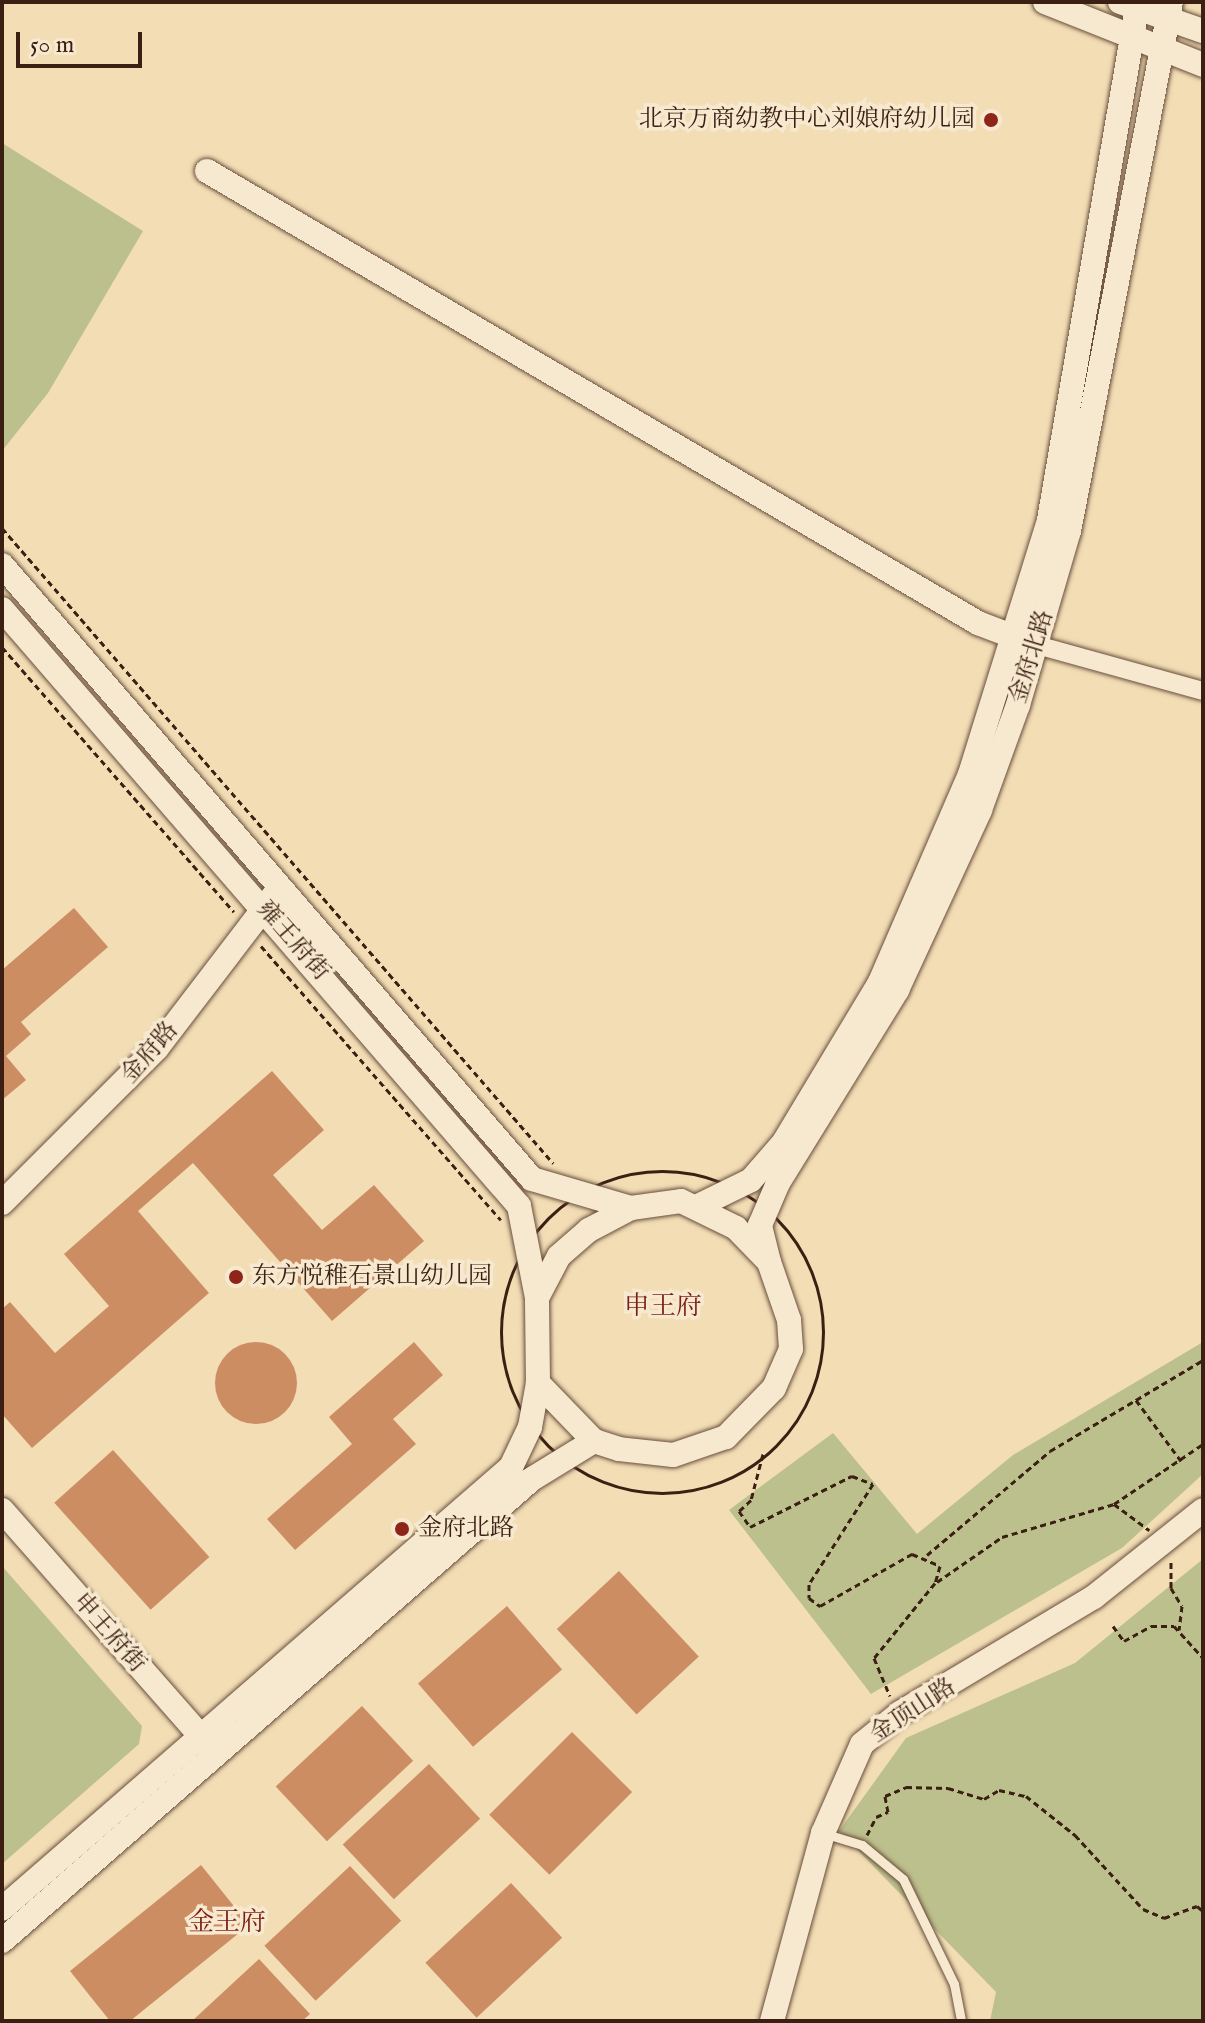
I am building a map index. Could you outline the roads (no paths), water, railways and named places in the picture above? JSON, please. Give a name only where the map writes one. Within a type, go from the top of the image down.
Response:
[{"type":"main road","points":[[1045,2],[1128,39],[1203,65]]},
{"type":"main road","points":[[1131,4],[1169,10],[1203,31]]},
{"type":"main road","name":"金府北路","points":[[769,1262],[760,1225],[767,1208],[927,929],[980,810],[1026,641],[1052,504],[1128,39],[1131,4]]},
{"type":"main road","name":"金府北路","points":[[696,1207],[739,1188],[784,1142],[880,982],[1026,641],[1069,531],[1169,10]]},
{"type":"main road","points":[[207,171],[978,623],[1026,641]]},
{"type":"main road","name":"雍王府街","points":[[2,565],[532,1179],[631,1208]]},
{"type":"main road","name":"雍王府街","points":[[2,609],[265,908],[519,1206],[517,1242],[537,1298]]},
{"type":"main road","name":"金府路","points":[[2,1203],[147,1058],[280,887]]},
{"type":"main road","points":[[2,1941],[511,1467],[530,1427],[538,1383],[537,1298],[559,1256],[631,1208],[681,1201],[736,1228],[769,1262],[789,1320],[791,1349],[752,1416],[726,1437],[673,1455],[594,1441],[538,1383]]},
{"type":"main road","points":[[2,1909],[209,1746],[561,1458],[594,1441]]},
{"type":"main road","name":"申王府街","points":[[2,1510],[209,1746]]},
{"type":"main road","name":"金顶山路","points":[[772,2021],[823,1833],[847,1768],[900,1713],[1011,1650],[1167,1553],[1203,1510]]},
{"type":"street","points":[[1026,641],[1203,691]]},
{"type":"lane","points":[[823,1833],[862,1845],[903,1879],[954,1984],[961,2021]]},
{"type":"place","name":"北京万商幼教中心刘娘府幼儿园","points":[[991,120]]},
{"type":"place","name":"东方悦稚石景山幼儿园","points":[[236,1277]]},
{"type":"place","name":"金府北路","points":[[402,1529]]},
{"type":"district","name":"申王府","points":[[663,1307]]},
{"type":"district","name":"金王府","points":[[227,1923]]}]
